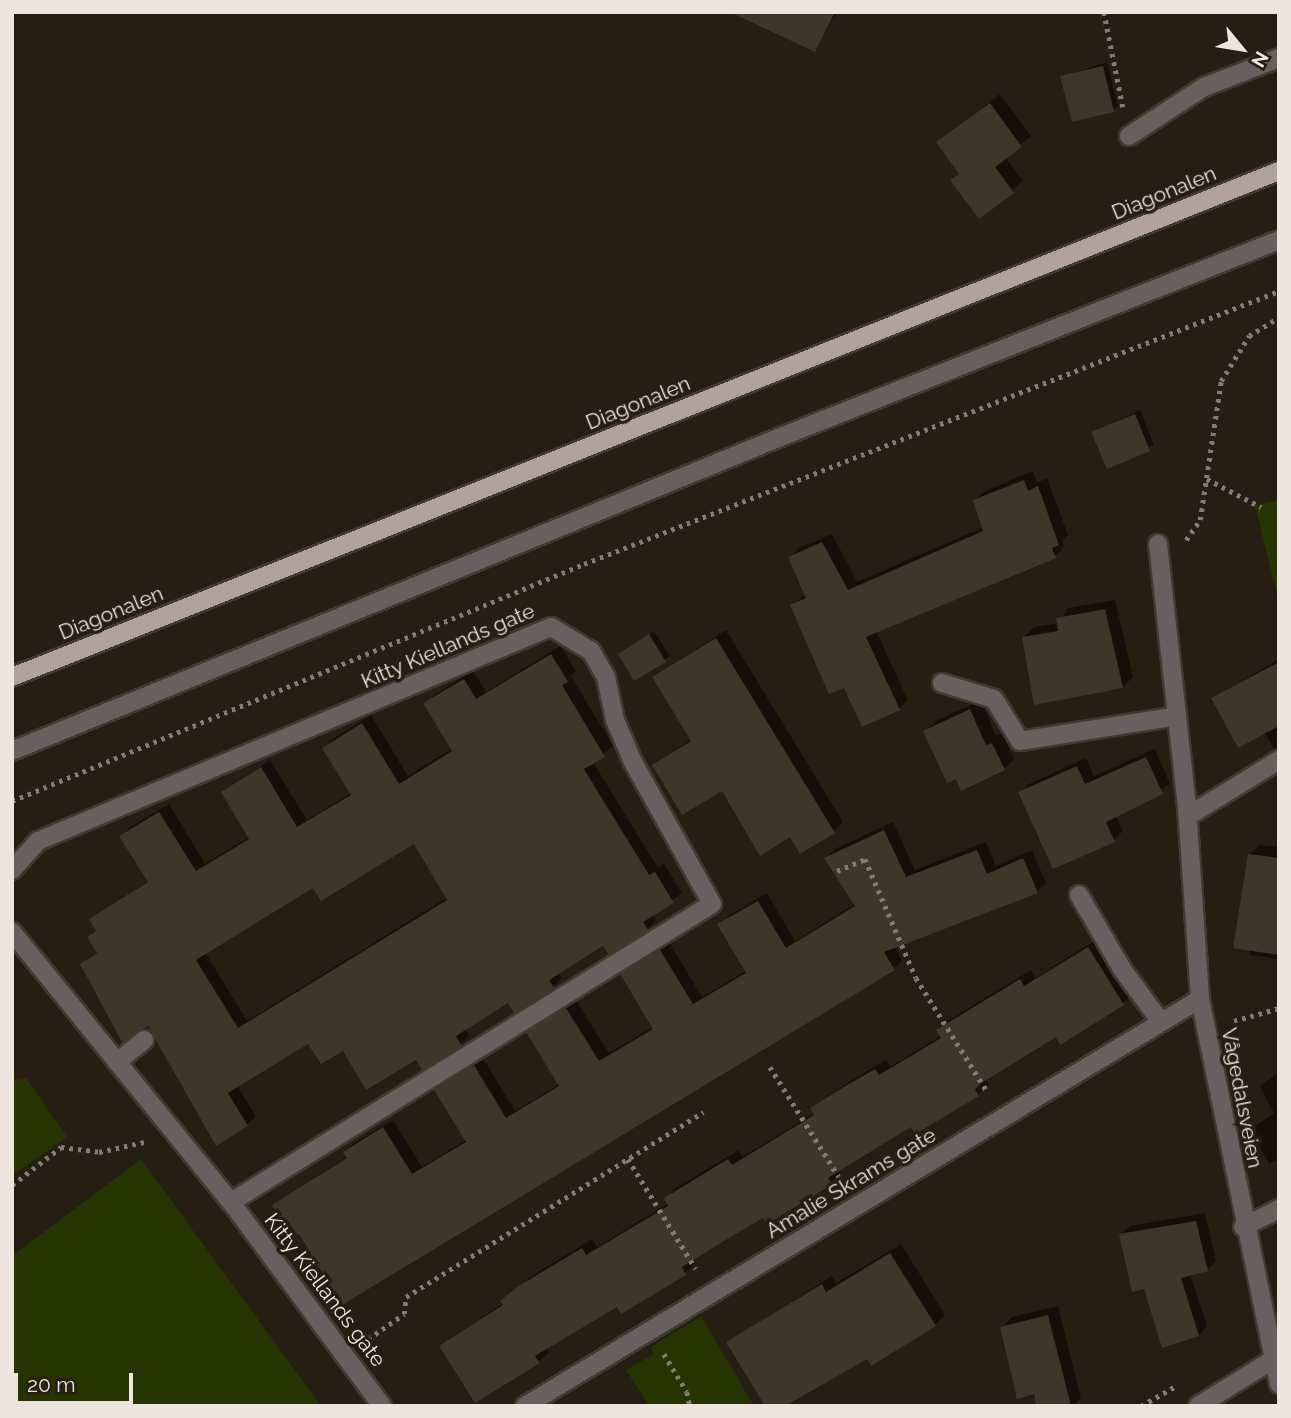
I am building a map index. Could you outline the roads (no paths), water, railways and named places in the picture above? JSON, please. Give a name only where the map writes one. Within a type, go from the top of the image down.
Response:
[{"type":"main road","name":"Diagonalen","points":[[13,677],[1279,171]]},
{"type":"street","points":[[1129,136],[1205,88],[1279,58]]},
{"type":"street","points":[[12,751],[783,436],[1279,240]]},
{"type":"street","name":"Vågedalsveien","points":[[1158,544],[1188,816],[1200,999],[1243,1227],[1271,1361],[1279,1384]]},
{"type":"street","name":"Kitty Kiellands gate","points":[[12,870],[38,841],[551,626],[591,651],[606,677],[615,720],[634,762],[712,904],[231,1202]]},
{"type":"street","points":[[942,683],[994,699],[1020,741],[1177,716]]},
{"type":"street","points":[[1188,816],[1279,760]]},
{"type":"street","points":[[1079,895],[1122,969],[1161,1022]]},
{"type":"street","name":"Kitty Kiellands gate","points":[[12,932],[231,1202],[382,1406]]},
{"type":"street","name":"Amalie Skrams gate","points":[[525,1406],[1200,999]]},
{"type":"street","points":[[117,1062],[144,1040]]},
{"type":"street","points":[[1243,1227],[1279,1209]]},
{"type":"street","points":[[1198,1406],[1271,1361]]}]
